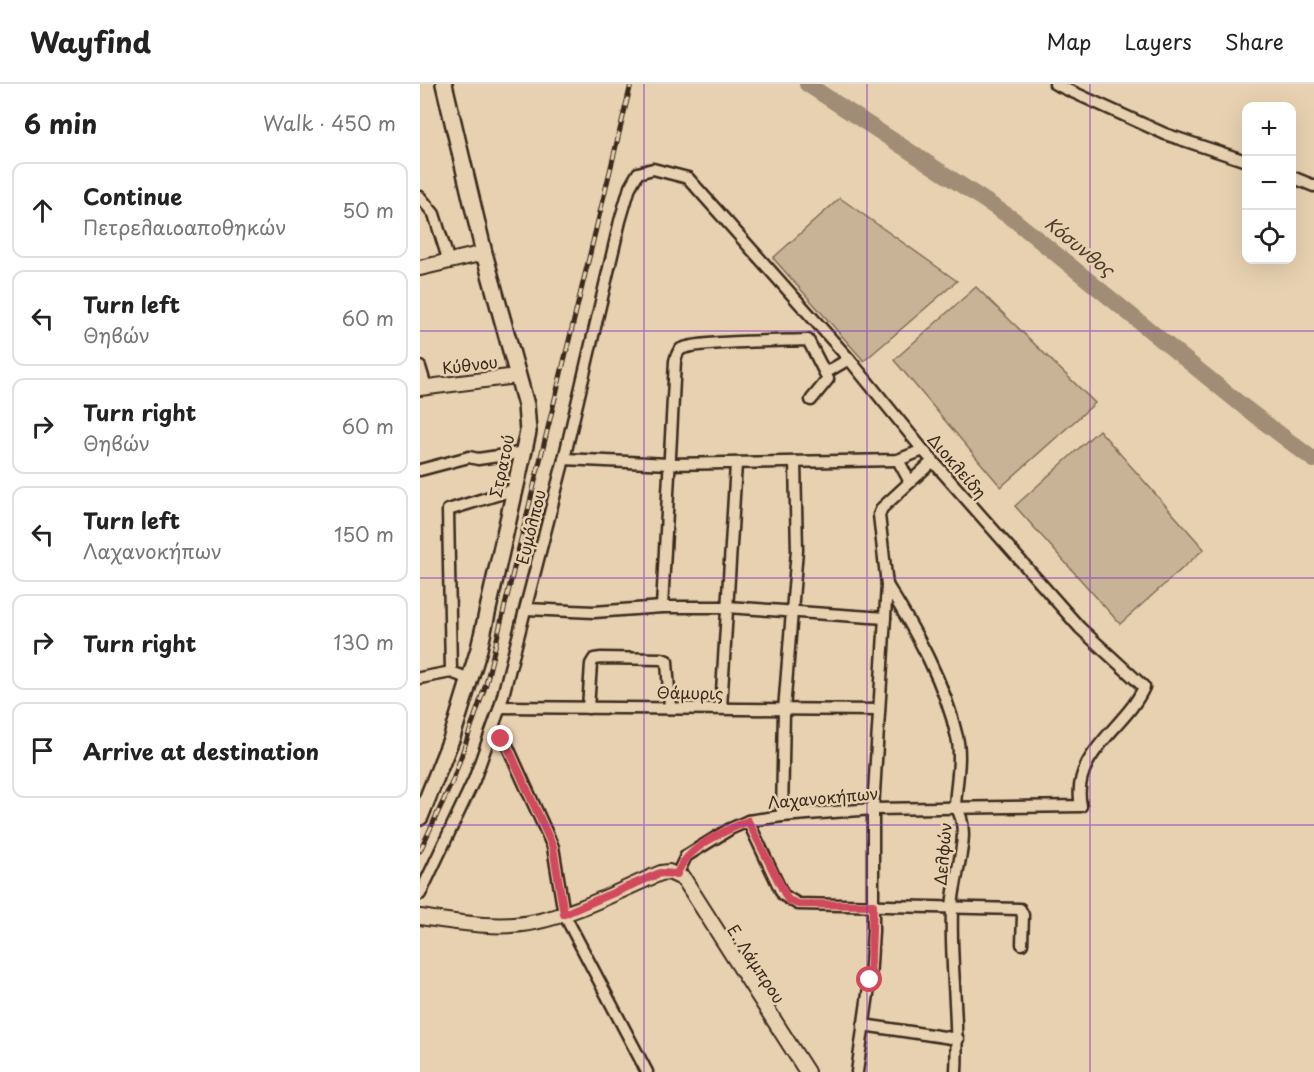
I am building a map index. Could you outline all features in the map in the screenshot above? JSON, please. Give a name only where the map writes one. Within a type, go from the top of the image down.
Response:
[{"type":"main road","name":"Στρατού","points":[[420,817],[448,748],[470,679],[525,452],[528,416],[483,253],[444,84]]},
{"type":"street","points":[[1058,85],[1165,134],[1242,159]]},
{"type":"street","name":"Διοκλείδη","points":[[653,169],[688,178],[849,359],[923,450],[1080,628],[1144,687],[1084,766],[1078,794],[1081,806]]},
{"type":"street","name":"Ευμόλπου","points":[[420,894],[474,780],[491,735],[526,609],[630,187],[638,173],[653,169]]},
{"type":"street","points":[[1296,179],[1314,186]]},
{"type":"street","points":[[420,197],[434,214],[449,262]]},
{"type":"street","points":[[420,268],[483,253]]},
{"type":"street","points":[[662,607],[675,361],[682,349],[701,345],[807,340],[825,373],[827,382],[811,400]]},
{"type":"street","points":[[825,373],[849,359]]},
{"type":"street","name":"Κύθνου","points":[[420,367],[423,387],[517,376]]},
{"type":"street","points":[[564,459],[669,464],[898,460],[923,450]]},
{"type":"street","points":[[420,470],[469,457],[478,459],[525,452]]},
{"type":"street","points":[[898,460],[910,482]]},
{"type":"street","points":[[857,1072],[870,980],[873,809],[887,585],[879,515],[882,508],[933,461]]},
{"type":"street","points":[[782,816],[784,710],[797,550],[795,462]]},
{"type":"street","points":[[721,708],[736,464]]},
{"type":"street","points":[[451,672],[448,510],[516,489]]},
{"type":"street","name":"Δελφών","points":[[887,585],[913,626],[935,673],[957,739],[955,806],[961,814],[962,827],[960,857],[951,909],[958,1039],[956,1072]]},
{"type":"street","points":[[526,609],[594,612],[662,607],[727,607],[885,618]]},
{"type":"street","points":[[588,708],[591,664],[594,659],[600,658],[662,659],[667,662],[670,707]]},
{"type":"street","points":[[420,678],[451,672],[470,679]]},
{"type":"street","name":"Θάμυρις","points":[[500,706],[879,710]]},
{"type":"street","points":[[491,735],[506,743],[553,847],[564,914],[647,1072]]},
{"type":"street","name":"Λαχανοκήπων","points":[[677,874],[686,856],[730,829],[748,821],[873,809],[955,806],[1081,806]]},
{"type":"street","points":[[748,821],[788,900],[798,904],[1020,909],[1023,915],[1022,944]]},
{"type":"street","points":[[420,917],[464,923],[534,922],[564,914],[660,873],[677,874]]},
{"type":"street","name":"Ε. Λάμπρου","points":[[677,874],[684,879],[807,1072]]},
{"type":"street","points":[[863,1025],[958,1039]]},
{"type":"shaded area","points":[[840,198],[957,281],[864,361],[773,258]]},
{"type":"shaded area","points":[[976,287],[1095,403],[1001,487],[894,360]]},
{"type":"shaded area","points":[[1099,430],[1204,549],[1120,624],[1015,506]]},
{"type":"waterway","name":"Κόσυνθος","points":[[807,84],[1013,219],[1244,407],[1314,460]]},
{"type":"railway","points":[[420,851],[453,780],[486,684],[631,84]]},
{"type":"route","points":[[501,739],[506,743],[553,847],[557,860],[564,914],[660,873],[677,874],[686,856],[730,829],[748,821],[783,895],[788,900],[798,904],[873,905],[870,980]]}]
